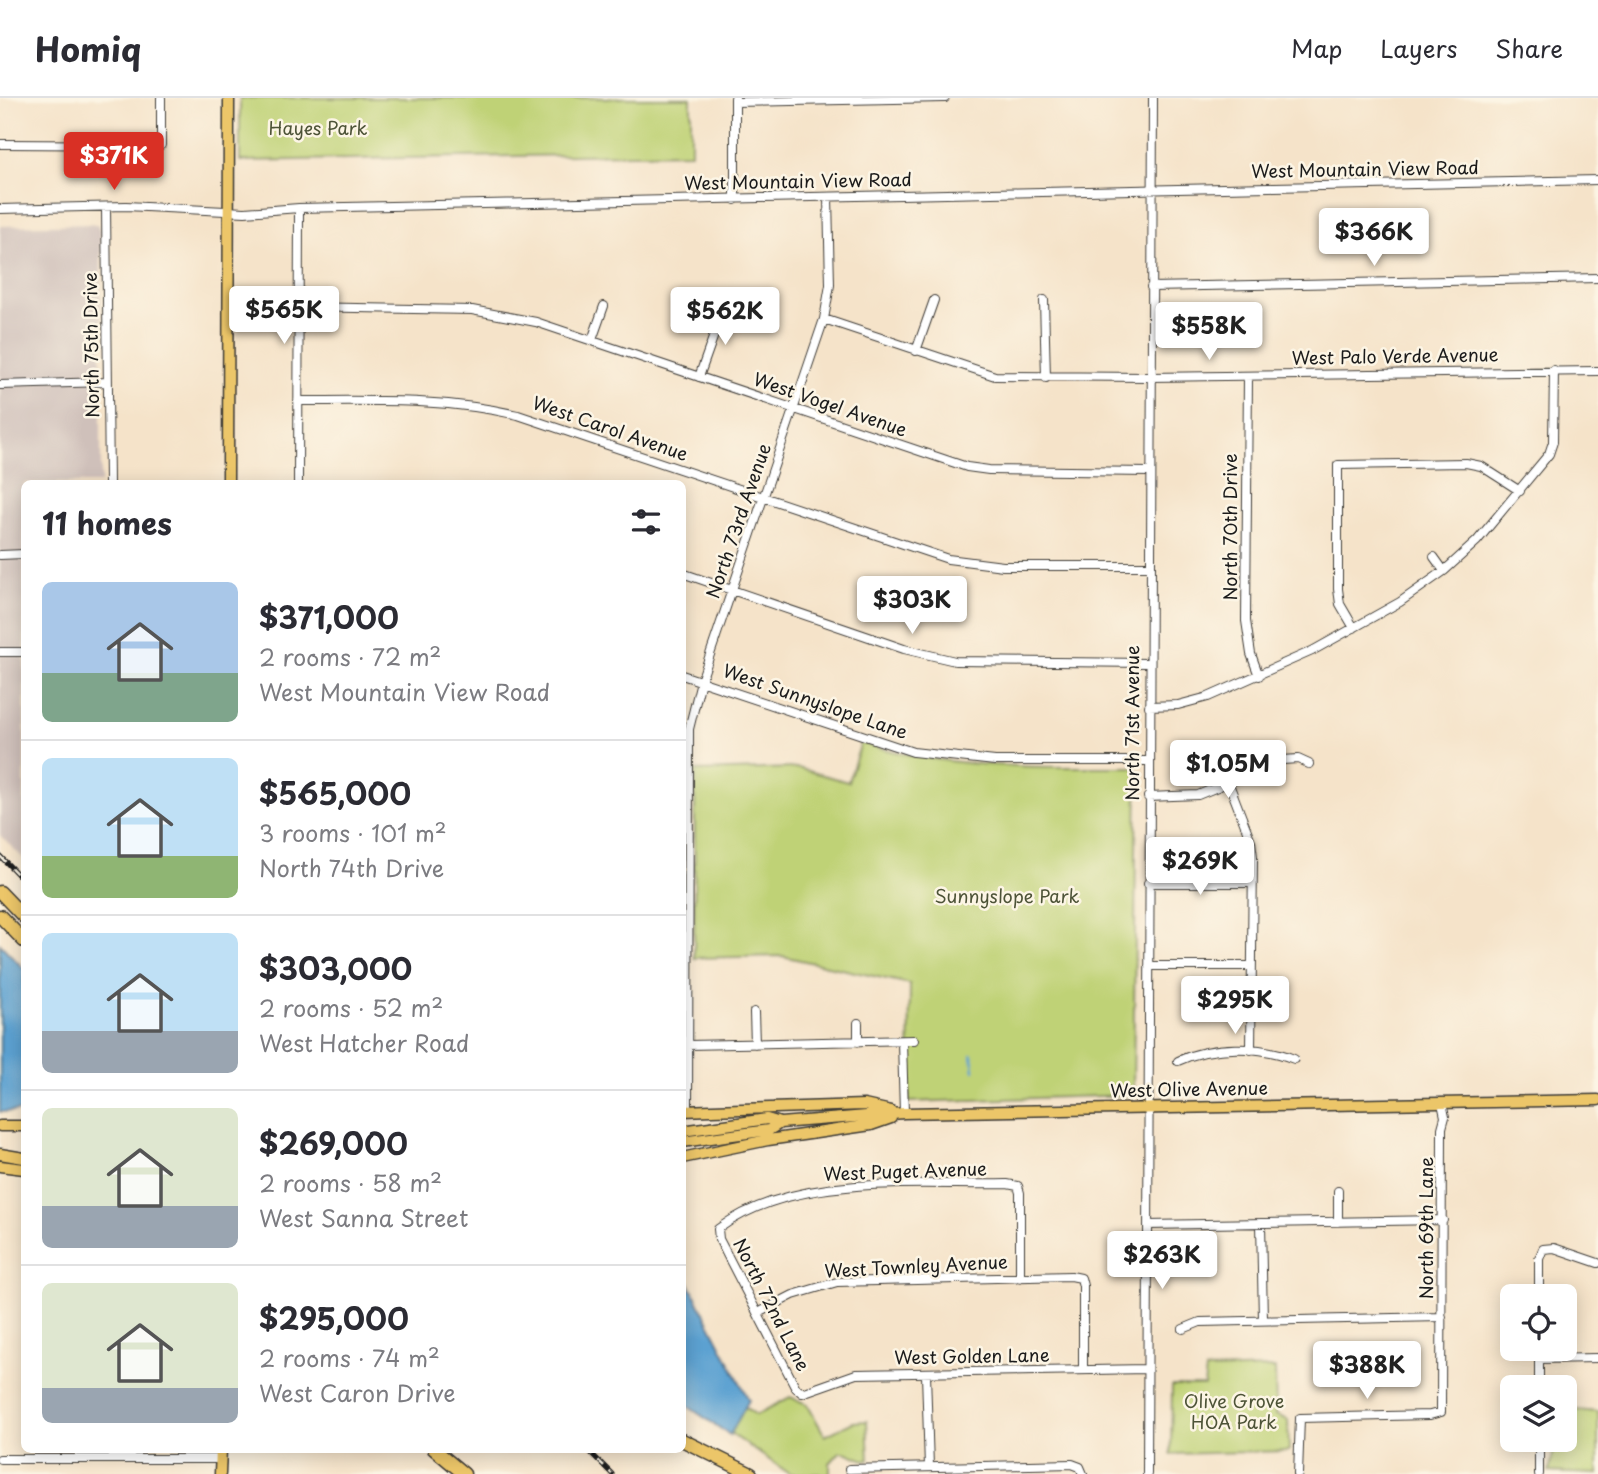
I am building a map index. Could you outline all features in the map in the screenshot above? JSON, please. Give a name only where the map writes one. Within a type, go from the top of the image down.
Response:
[{"type":"highway","points":[[0,892],[21,914]]},
{"type":"highway","points":[[0,916],[21,938]]},
{"type":"highway","points":[[686,1442],[751,1474]]},
{"type":"highway","points":[[439,1453],[464,1474]]},
{"type":"main road","points":[[228,480],[229,98]]},
{"type":"main road","name":"West Olive Avenue","points":[[686,1130],[767,1119],[780,1123],[904,1113],[1598,1100]]},
{"type":"main road","points":[[686,1110],[864,1105],[904,1113]]},
{"type":"main road","points":[[686,1157],[768,1140],[871,1125],[904,1113]]},
{"type":"main road","name":"West Olive Avenue","points":[[686,1141],[769,1130],[780,1123]]},
{"type":"main road","points":[[0,1126],[21,1126]]},
{"type":"main road","points":[[0,1154],[21,1158]]},
{"type":"main road","points":[[0,1166],[21,1169]]},
{"type":"main road","points":[[220,1474],[221,1454]]},
{"type":"street","points":[[0,144],[161,145],[161,98]]},
{"type":"street","points":[[734,200],[735,100],[945,98]]},
{"type":"street","name":"North 71st Avenue","points":[[1147,1474],[1148,761],[1153,98]]},
{"type":"street","name":"West Mountain View Road","points":[[0,209],[106,207],[228,212],[299,208],[1598,180]]},
{"type":"street","name":"North 73rd Avenue","points":[[686,799],[690,729],[701,681],[824,319],[830,285],[828,197]]},
{"type":"street","name":"North 75th Drive","points":[[106,207],[109,480]]},
{"type":"street","points":[[298,480],[299,208]]},
{"type":"street","points":[[1151,287],[1598,278]]},
{"type":"street","points":[[916,351],[934,300]]},
{"type":"street","points":[[1044,300],[1046,378]]},
{"type":"street","points":[[592,340],[604,306]]},
{"type":"street","name":"West Vogel Avenue","points":[[298,307],[472,310],[536,322],[967,467],[1001,471],[1150,472]]},
{"type":"street","points":[[699,377],[724,307]]},
{"type":"street","name":"West Palo Verde Avenue","points":[[824,319],[995,376],[1046,378],[1598,371]]},
{"type":"street","points":[[1149,706],[1193,702],[1259,676],[1400,602],[1444,571],[1477,541],[1549,454],[1553,442],[1554,370]]},
{"type":"street","name":"North 70th Drive","points":[[1248,376],[1246,621],[1251,654],[1259,676]]},
{"type":"street","points":[[0,385],[107,382]]},
{"type":"street","name":"West Carol Avenue","points":[[298,401],[425,401],[484,407],[555,426],[763,498],[968,563],[1150,566]]},
{"type":"street","points":[[1354,628],[1340,604],[1338,589],[1338,466],[1466,463],[1481,466],[1520,491]]},
{"type":"street","points":[[0,555],[21,554]]},
{"type":"street","points":[[1434,557],[1444,571]]},
{"type":"street","points":[[686,574],[904,649],[955,661],[1149,663]]},
{"type":"street","points":[[0,652],[21,652]]},
{"type":"street","name":"West Sunnyslope Lane","points":[[686,676],[913,752],[995,761],[1148,761]]},
{"type":"street","points":[[1148,797],[1187,797],[1229,784],[1283,760],[1298,759],[1309,764]]},
{"type":"street","points":[[1229,784],[1251,841],[1251,1051]]},
{"type":"street","points":[[1148,883],[1252,883]]},
{"type":"street","name":"North 73rd Avenue","points":[[686,892],[686,1088]]},
{"type":"street","points":[[1149,966],[1251,966]]},
{"type":"street","points":[[754,1012],[755,1044]]},
{"type":"street","points":[[858,1023],[858,1042]]},
{"type":"street","points":[[902,1041],[904,1113]]},
{"type":"street","points":[[688,1045],[914,1041]]},
{"type":"street","points":[[1178,1061],[1200,1051],[1273,1051],[1294,1059]]},
{"type":"street","name":"North 69th Lane","points":[[1298,1474],[1300,1418],[1430,1415],[1441,1412],[1441,1103]]},
{"type":"street","name":"West Puget Avenue","points":[[718,1229],[773,1202],[817,1190],[859,1187],[1018,1186],[1020,1278]]},
{"type":"street","points":[[1338,1191],[1338,1222]]},
{"type":"street","points":[[1147,1225],[1443,1220]]},
{"type":"street","points":[[1261,1223],[1264,1320]]},
{"type":"street","name":"North 72nd Lane","points":[[718,1229],[719,1239],[796,1388],[802,1393]]},
{"type":"street","points":[[1539,1284],[1539,1259],[1543,1250],[1554,1248],[1598,1263]]},
{"type":"street","name":"West Townley Avenue","points":[[758,1313],[793,1295],[837,1282],[1081,1278],[1083,1370]]},
{"type":"street","points":[[1183,1329],[1200,1322],[1442,1317]]},
{"type":"street","points":[[1577,1357],[1598,1358]]},
{"type":"street","name":"West Golden Lane","points":[[802,1393],[856,1374],[1147,1369]]},
{"type":"street","points":[[926,1374],[929,1467]]},
{"type":"street","points":[[1539,1452],[1539,1474]]},
{"type":"street","points":[[0,1459],[221,1454]]},
{"type":"street","points":[[849,1469],[929,1467],[988,1470],[1072,1464],[1082,1470]]},
{"type":"shaded area","points":[[97,224],[101,233],[101,480],[21,480],[21,856],[0,835],[0,226]]},
{"type":"green space","name":"Hayes Park","points":[[240,98],[691,98],[691,153],[240,161]]},
{"type":"green space","name":"Sunnyslope Park","points":[[861,743],[895,752],[962,762],[1028,767],[1132,767],[1137,770],[1133,1095],[909,1102],[910,984],[782,956],[694,958],[695,771],[798,768],[848,782]]},
{"type":"green space","name":"Olive Grove HOA Park","points":[[1275,1368],[1276,1415],[1288,1420],[1289,1451],[1171,1454],[1172,1386],[1204,1386],[1206,1370]]},
{"type":"green space","points":[[790,1397],[807,1404],[825,1436],[853,1422],[867,1421],[869,1460],[840,1452],[830,1463],[830,1474],[790,1474],[730,1433],[745,1407],[756,1415]]},
{"type":"green space","points":[[1577,1410],[1598,1412],[1598,1474],[1549,1472],[1553,1454],[1577,1452]]},
{"type":"water","points":[[0,944],[21,966],[21,1111],[0,1112]]},
{"type":"water","points":[[686,1278],[749,1400],[730,1435],[686,1405]]},
{"type":"waterway","points":[[972,1055],[974,1070]]},
{"type":"railway","points":[[0,856],[21,878]]},
{"type":"railway","points":[[591,1453],[612,1474]]}]
